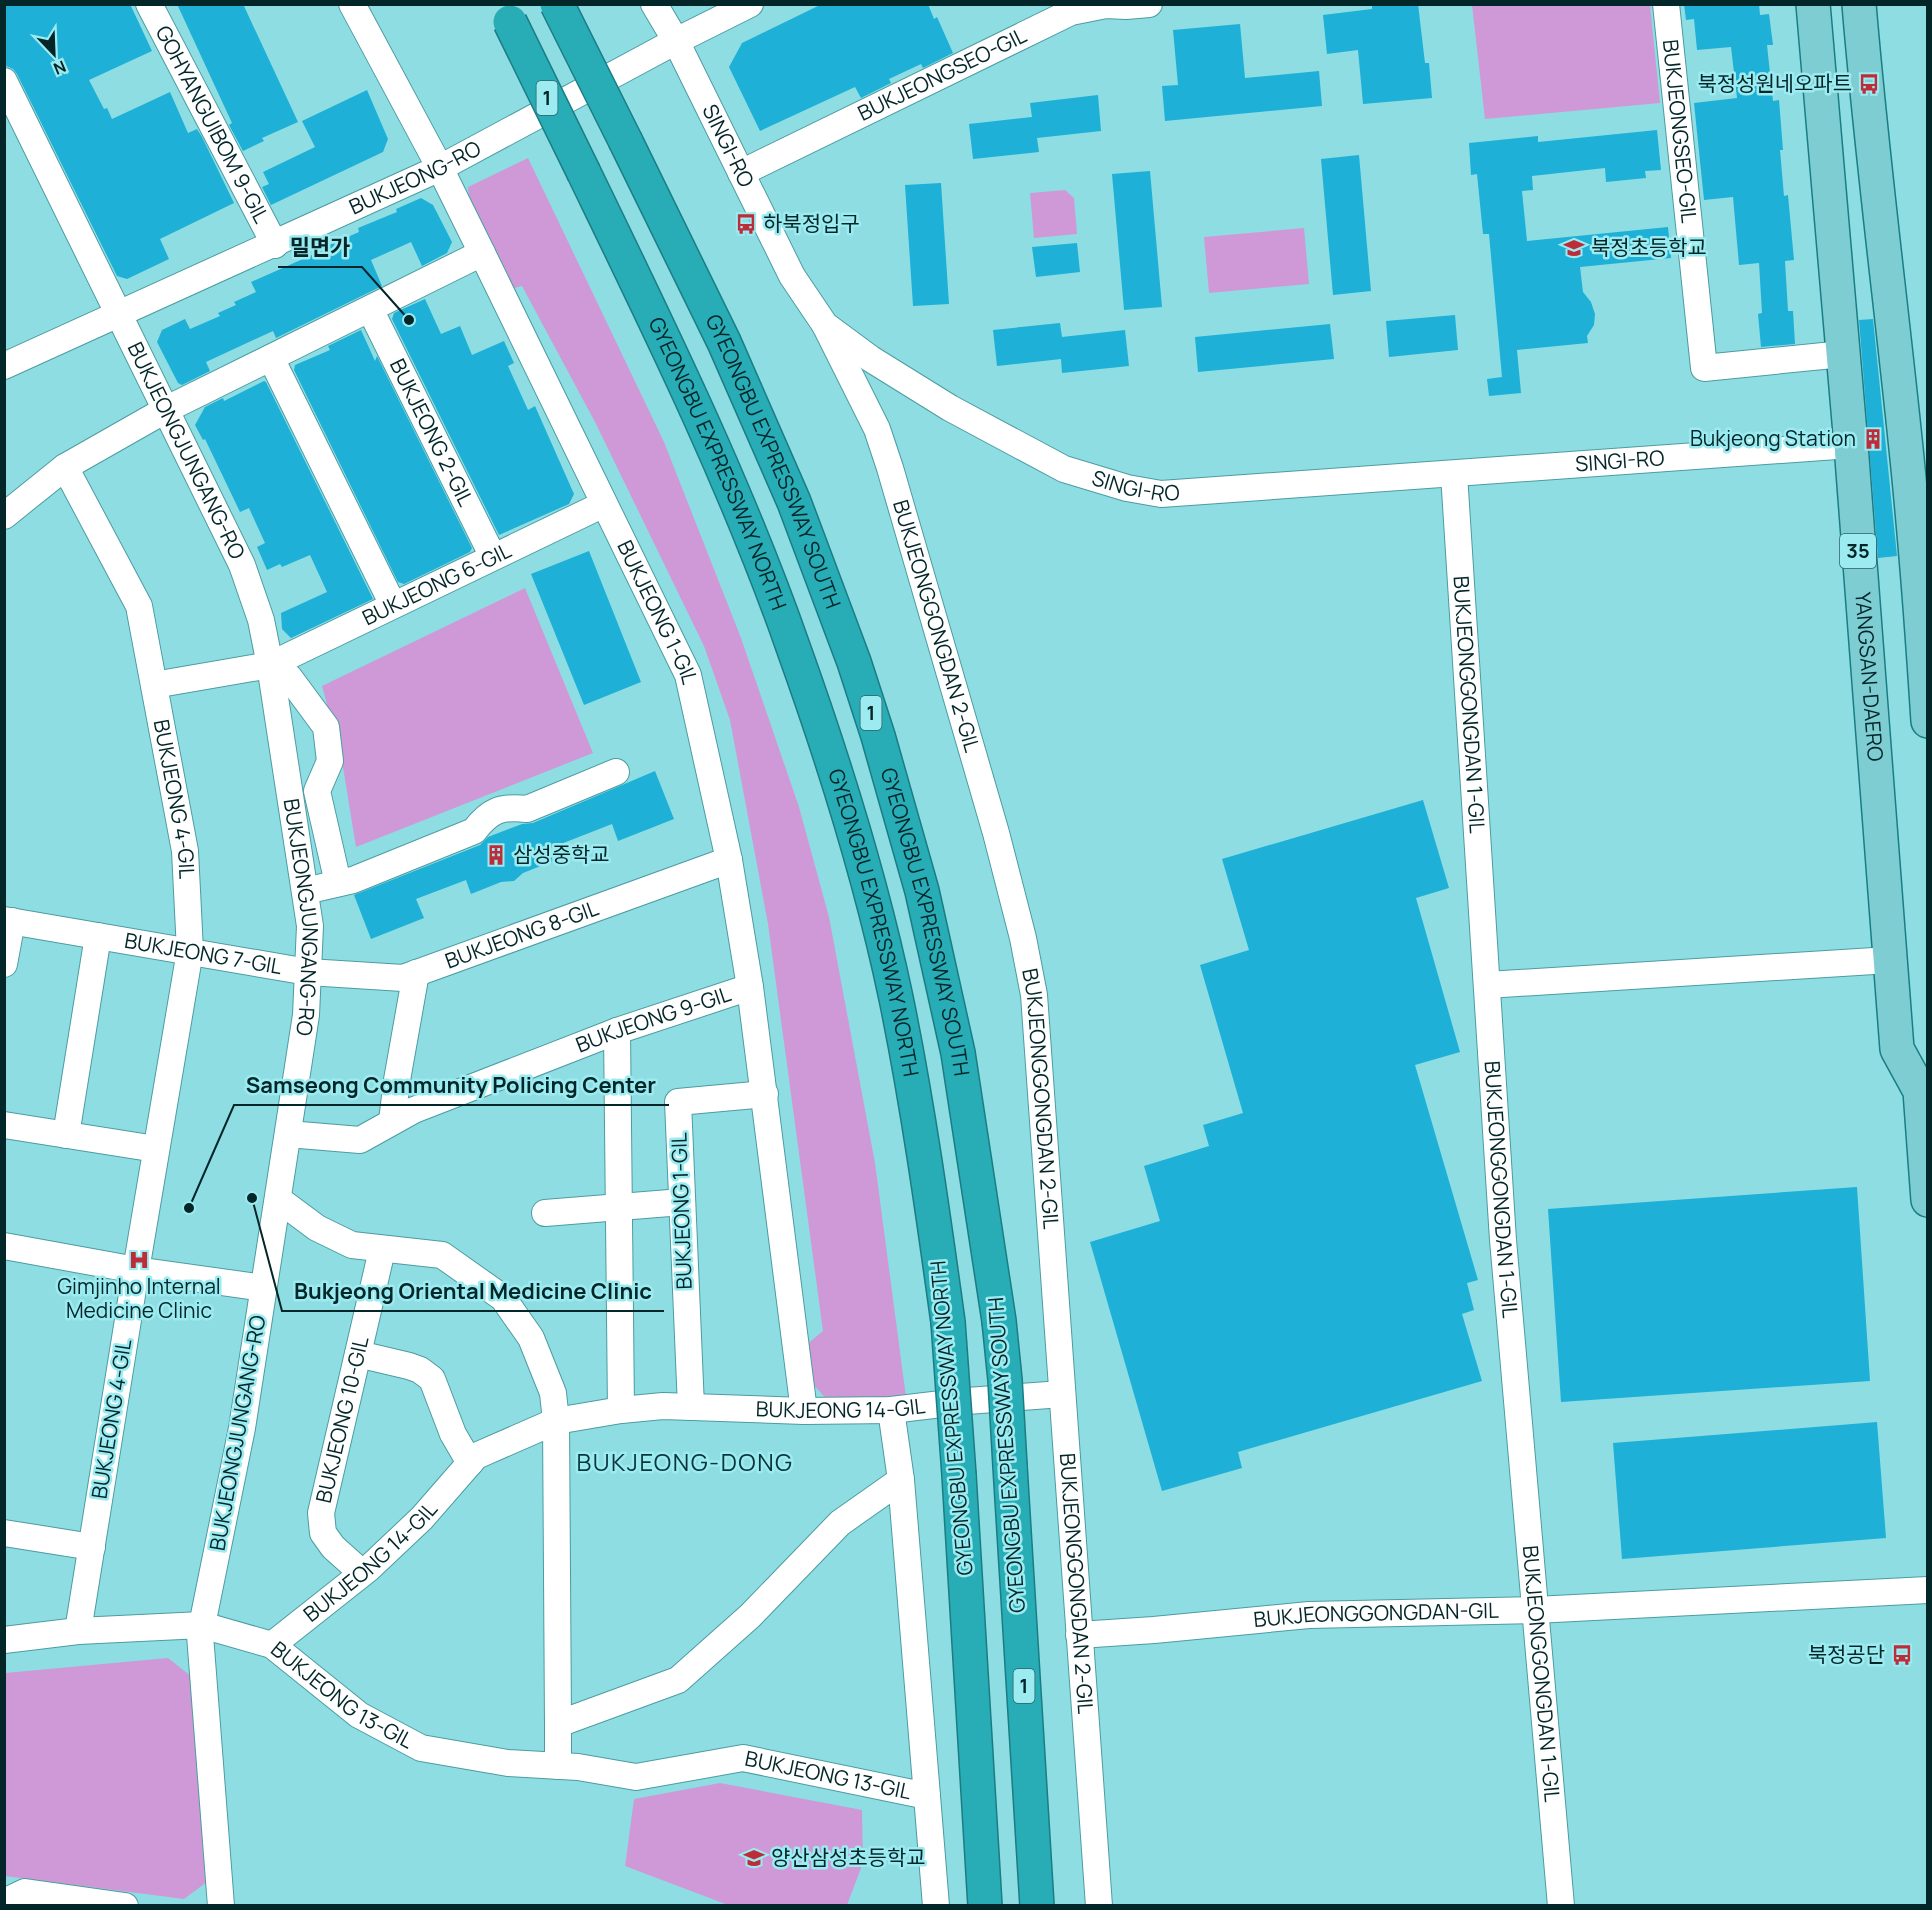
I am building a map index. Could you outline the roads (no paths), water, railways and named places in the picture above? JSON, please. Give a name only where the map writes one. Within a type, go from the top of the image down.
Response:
[{"type":"highway","name":"GYEONGBU EXPRESSWAY SOUTH","points":[[557,4],[724,342],[790,492],[854,662],[878,736],[922,891],[958,1053],[999,1321],[1005,1380],[1037,1905]]},
{"type":"highway","name":"GYEONGBU EXPRESSWAY NORTH","points":[[506,13],[688,392],[742,516],[793,645],[833,766],[868,887],[896,997],[924,1161],[948,1323],[985,1905]]},
{"type":"main road","name":"YANGSAN-DAERO","points":[[1813,4],[1851,445],[1897,1049],[1924,1085],[1928,1200]]},
{"type":"main road","points":[[1859,4],[1868,107],[1912,507],[1928,721]]},
{"type":"street","name":"GOHYANGUIBOM 9-GIL","points":[[149,4],[274,244]]},
{"type":"street","name":"BUKJEONG 1-GIL","points":[[352,4],[440,168],[688,675],[729,860],[750,987],[804,1410]]},
{"type":"street","name":"SINGI-RO","points":[[654,4],[676,41],[792,276],[825,326],[871,359],[971,419],[1064,469],[1127,488],[1161,494],[1851,445]]},
{"type":"street","name":"BUKJEONG-RO","points":[[4,366],[440,168],[676,41],[750,4]]},
{"type":"street","name":"BUKJEONGSEO-GIL","points":[[1666,4],[1704,368],[1843,354]]},
{"type":"street","name":"BUKJEONGSEO-GIL","points":[[741,174],[1071,12],[1106,5],[1134,5]]},
{"type":"street","name":"BUKJEONGJUNGANG-RO","points":[[4,81],[13,112],[120,314],[242,565],[261,620],[270,665],[310,926],[306,1015],[243,1428],[200,1635],[221,1905]]},
{"type":"street","points":[[4,516],[65,467],[167,409],[482,253]]},
{"type":"street","name":"BUKJEONG 2-GIL","points":[[370,309],[493,557]]},
{"type":"street","name":"BUKJEONGGONGDAN 2-GIL","points":[[825,326],[869,412],[890,468],[996,833],[1023,938],[1034,995],[1099,1905]]},
{"type":"street","points":[[271,358],[393,605]]},
{"type":"street","name":"BUKJEONG 4-GIL","points":[[65,467],[139,606],[185,851],[190,951],[78,1631]]},
{"type":"street","name":"BUKJEONGGONGDAN 1-GIL","points":[[1454,474],[1503,1240],[1561,1905]]},
{"type":"street","name":"BUKJEONG 6-GIL","points":[[154,685],[270,665],[604,504]]},
{"type":"street","points":[[270,665],[289,677],[326,727],[330,761],[317,791],[338,883]]},
{"type":"street","points":[[304,891],[353,880],[474,831],[483,819],[497,810],[511,807],[527,809],[616,772]]},
{"type":"street","name":"BUKJEONG 8-GIL","points":[[308,972],[403,978],[729,860]]},
{"type":"street","name":"BUKJEONG 7-GIL","points":[[4,964],[8,921],[308,972]]},
{"type":"street","name":"BUKJEONG 7-GIL","points":[[66,1135],[98,936]]},
{"type":"street","points":[[1487,985],[1890,960]]},
{"type":"street","points":[[392,1121],[416,973]]},
{"type":"street","name":"BUKJEONG 9-GIL","points":[[288,1134],[360,1140],[414,1110],[616,1031],[750,987]]},
{"type":"street","points":[[616,1031],[621,1410]]},
{"type":"street","name":"BUKJEONG 1-GIL","points":[[691,1407],[678,1102],[765,1094]]},
{"type":"street","points":[[4,1125],[156,1149]]},
{"type":"street","points":[[278,1199],[317,1228],[352,1245],[442,1255],[504,1298],[531,1338],[553,1393],[556,1421],[558,1766]]},
{"type":"street","points":[[545,1213],[682,1202]]},
{"type":"street","points":[[4,1246],[136,1270],[264,1288]]},
{"type":"street","name":"BUKJEONG 10-GIL","points":[[362,1573],[333,1547],[323,1533],[321,1513],[382,1250]]},
{"type":"street","points":[[358,1354],[409,1366],[420,1370],[432,1379],[453,1434],[470,1463]]},
{"type":"street","name":"BUKJEONG 14-GIL","points":[[272,1645],[362,1573],[422,1518],[476,1456],[556,1421],[621,1410],[663,1406],[891,1410],[967,1401],[1062,1394]]},
{"type":"street","name":"BUKJEONG 13-GIL","points":[[4,1640],[78,1631],[202,1625],[272,1645],[360,1715],[422,1748],[508,1763],[578,1767],[636,1777],[743,1758],[927,1796],[901,1480],[891,1410]]},
{"type":"street","points":[[558,1724],[678,1680],[750,1616],[840,1523],[901,1480]]},
{"type":"street","points":[[4,1533],[92,1547]]},
{"type":"street","name":"BUKJEONGGONGDAN-GIL","points":[[1079,1635],[1309,1615],[1535,1610],[1928,1590]]},
{"type":"street","points":[[927,1796],[936,1905]]},
{"type":"street","points":[[4,1902],[25,1892],[125,1905]]},
{"type":"place","name":"북정성원네오파트","points":[[1869,84]]},
{"type":"place","name":"하북정입구","points":[[746,224]]},
{"type":"place","name":"북정초등학교","points":[[1574,248]]},
{"type":"place","name":"밀면가","points":[[409,320]]},
{"type":"place","name":"Bukjeong Station","points":[[1873,439]]},
{"type":"place","name":"삼성중학교","points":[[496,855]]},
{"type":"place","name":"Bukjeong Oriental Medicine Clinic","points":[[252,1198]]},
{"type":"place","name":"Samseong Community Policing Center","points":[[189,1208]]},
{"type":"place","name":"Gimjinho Internal Medicine Clinic","points":[[139,1260]]},
{"type":"place","name":"북정공단","points":[[1902,1655]]},
{"type":"place","name":"양산삼성초등학교","points":[[754,1858]]},
{"type":"district","name":"BUKJEONG-DONG","points":[[685,1463]]}]
